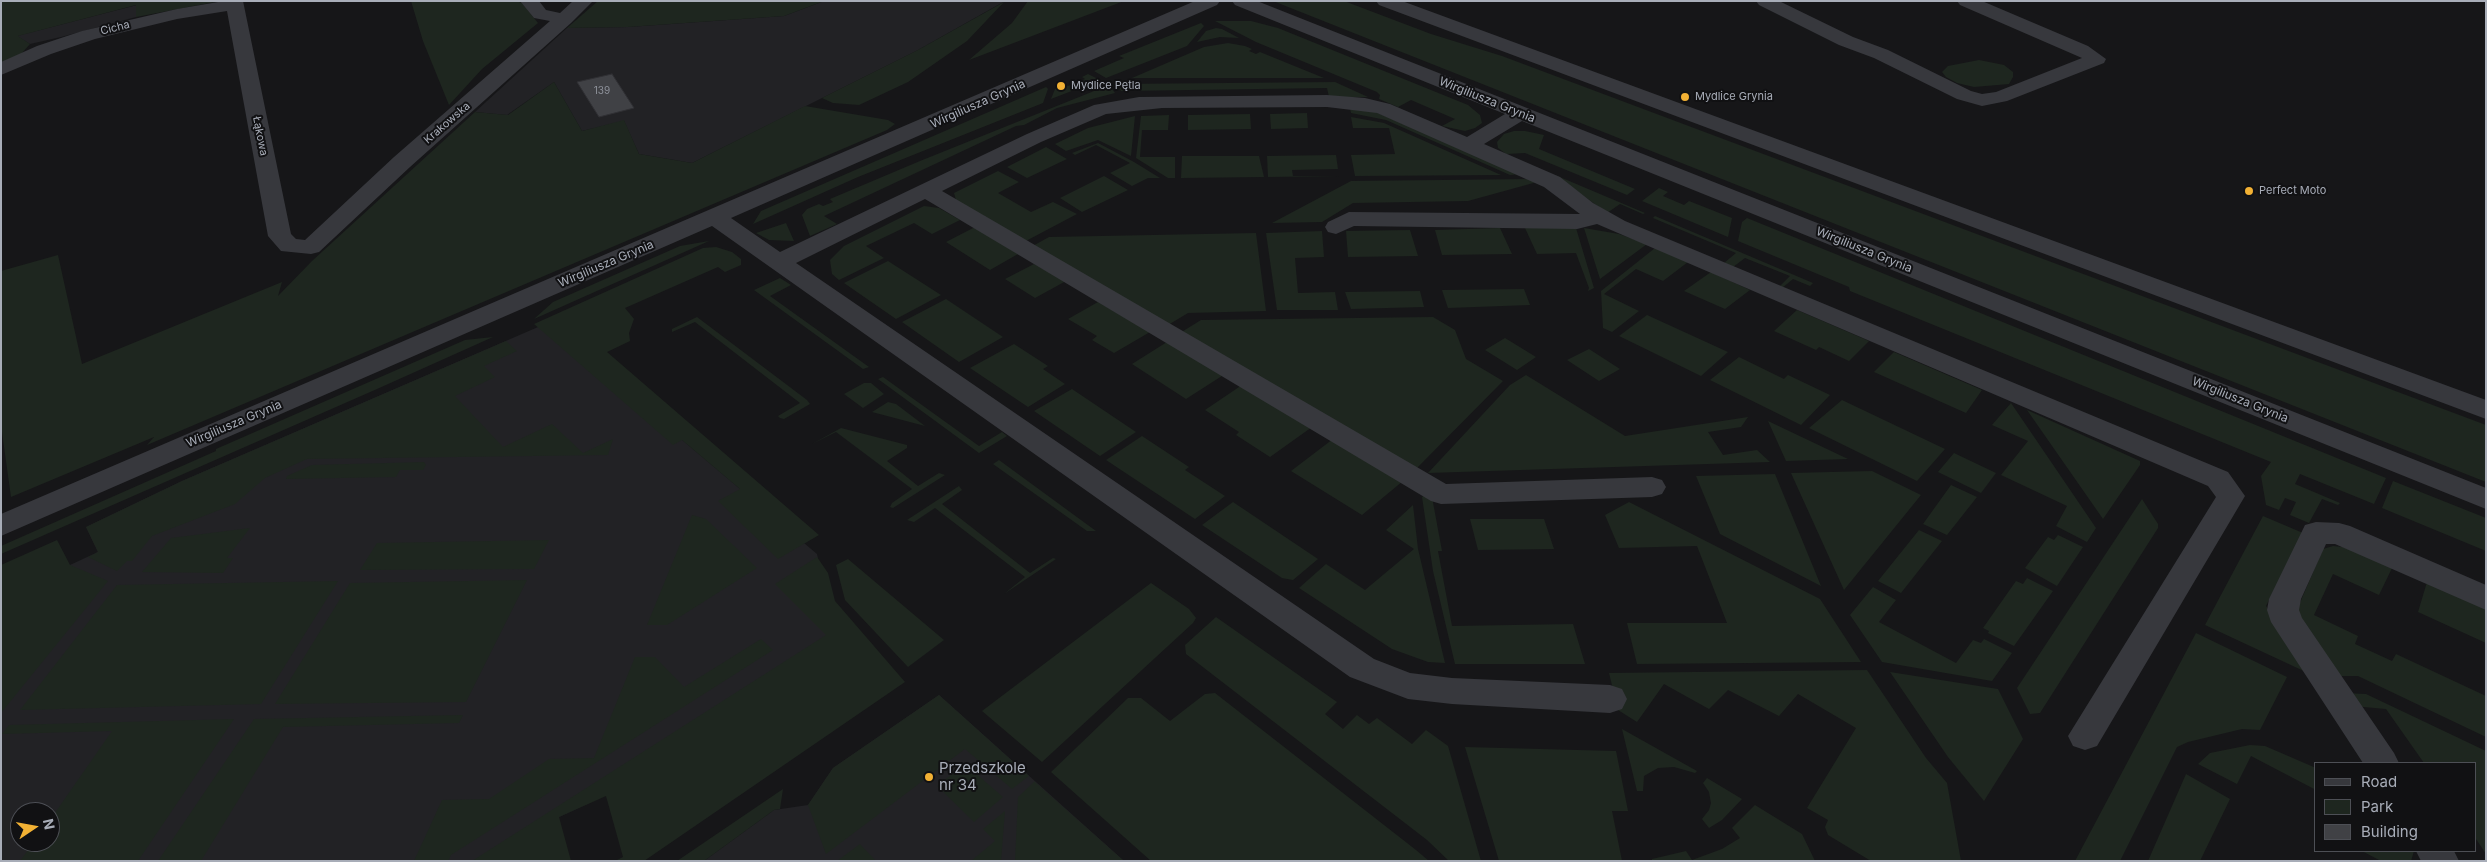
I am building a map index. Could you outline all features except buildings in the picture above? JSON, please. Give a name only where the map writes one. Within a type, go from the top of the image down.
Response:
[{"type":"street","points":[[529,1],[540,14],[565,18]]},
{"type":"street","name":"Krakowska","points":[[311,247],[402,162],[584,1]]},
{"type":"street","name":"Wirgiliusza Grynia","points":[[1,526],[1211,1]]},
{"type":"street","name":"Wirgiliusza Grynia","points":[[1241,1],[2486,498]]},
{"type":"street","points":[[1385,1],[2486,410]]},
{"type":"street","points":[[1765,1],[1846,41],[1881,54],[1964,95],[1982,100],[2000,97],[2097,60],[2082,50],[1966,1]]},
{"type":"street","name":"Cicha","points":[[1,69],[44,50],[89,35],[177,14],[234,3]]},
{"type":"street","name":"Łąkowa","points":[[234,3],[280,236],[289,246],[311,247]]},
{"type":"street","points":[[779,262],[925,190],[1084,115],[1101,110],[1139,103],[1327,101],[1365,104],[1383,108],[1552,182],[1599,217],[1617,226],[2218,479],[2231,496],[2085,736]]},
{"type":"street","points":[[1468,145],[1520,113]]},
{"type":"street","points":[[925,190],[1441,494],[1652,487]]},
{"type":"street","points":[[714,217],[1362,668],[1408,686],[1610,699]]},
{"type":"street","points":[[1336,227],[1349,219],[1577,222],[1599,217]]},
{"type":"street","points":[[2381,762],[2287,622],[2283,610],[2285,600],[2316,533],[2339,534],[2486,598]]},
{"type":"shaded area","points":[[824,1],[1005,1],[918,50],[692,163],[639,154],[624,121],[582,131],[554,82],[507,115],[475,112],[567,28],[628,27],[784,16]]},
{"type":"shaded area","points":[[137,5],[136,17],[61,37],[30,44],[17,36]]},
{"type":"shaded area","points":[[545,324],[817,554],[829,606],[886,666],[518,836],[525,861],[1,861],[1,597],[98,552],[86,527],[182,481]]},
{"type":"shaded area","name":"Przedszkole nr 34","points":[[939,695],[1124,861],[704,861],[774,810],[808,805],[833,768]]},
{"type":"green space","points":[[1,1],[220,1],[136,17],[136,5],[18,36],[30,44],[14,62],[1,66]]},
{"type":"green space","points":[[411,1],[516,1],[522,3],[538,23],[482,69],[449,105],[423,41]]},
{"type":"green space","points":[[598,1],[824,1],[784,16],[628,27],[567,28]]},
{"type":"green space","points":[[1028,1],[1124,1],[969,60],[1012,23]]},
{"type":"green space","points":[[1273,1],[1344,1],[1431,34],[1502,56],[2486,425],[2486,482]]},
{"type":"green space","points":[[1004,2],[967,41],[908,82],[859,105],[833,103],[822,98],[918,50]]},
{"type":"green space","points":[[1215,21],[1251,21],[1278,28],[1468,105],[1480,115],[1482,123],[1475,128],[1465,131],[1442,126],[1455,119],[1411,100],[1398,107],[1379,99],[1380,95],[1377,92],[1256,42]]},
{"type":"green space","points":[[1201,23],[1204,26],[1187,46],[1106,78],[1094,71],[1124,58],[1119,56]]},
{"type":"green space","points":[[1216,28],[1239,38],[1220,37],[1197,42],[1206,31]]},
{"type":"green space","points":[[1228,43],[1245,46],[1252,49],[1249,51],[1256,54],[1260,52],[1324,78],[1132,78],[1204,47]]},
{"type":"green space","points":[[1979,60],[2004,65],[2013,72],[2013,77],[2009,84],[1974,87],[1957,83],[1946,77],[1942,72],[1948,66]]},
{"type":"green space","points":[[1088,74],[1100,80],[1051,99],[1055,89],[1064,84],[1068,86],[1085,79],[1082,77]]},
{"type":"green space","points":[[554,82],[582,131],[624,120],[639,154],[692,163],[805,106],[888,120],[895,124],[887,130],[147,445],[154,437],[11,497],[1,425],[1,271],[58,255],[82,364],[282,282],[278,296],[312,261],[475,112],[508,115]]},
{"type":"green space","points":[[1335,82],[1368,97],[1329,97],[1327,88],[1121,91],[1118,84]]},
{"type":"green space","points":[[1109,85],[1115,93],[1057,108],[1024,125],[1016,126],[824,216],[837,224],[810,236],[802,215],[807,209],[819,204],[823,206],[833,202],[830,199]]},
{"type":"green space","points":[[1046,87],[1048,89],[1043,103],[858,177],[753,224],[761,211]]},
{"type":"green space","points":[[1350,108],[1373,111],[1521,174],[1510,175],[1386,120],[1351,113]]},
{"type":"green space","points":[[1307,113],[1308,128],[1271,129],[1270,114]]},
{"type":"green space","points":[[1250,114],[1251,129],[1188,130],[1188,115]]},
{"type":"green space","points":[[1169,115],[1168,130],[1142,130],[1140,157],[1175,157],[1175,178],[1168,178],[1136,158],[1141,116]]},
{"type":"green space","points":[[1135,116],[1131,156],[1098,140],[1066,151],[1055,144],[1088,128]]},
{"type":"green space","points":[[1351,117],[1384,123],[1501,175],[1355,176],[1351,155],[1395,154],[1389,128],[1353,128]]},
{"type":"green space","points":[[1514,131],[1544,135],[1539,149],[1635,189],[1627,195],[1525,153],[1506,154],[1498,148],[1497,142],[1504,134]]},
{"type":"green space","points":[[1098,143],[1160,178],[1148,178],[1132,186],[1110,173],[1130,163],[1096,145],[1075,155],[1072,153]]},
{"type":"green space","points":[[1046,147],[1067,159],[1027,178],[1007,167]]},
{"type":"green space","points":[[1336,155],[1338,169],[1292,170],[1293,176],[1340,176],[1268,177],[1267,156]]},
{"type":"green space","points":[[1182,156],[1259,156],[1264,177],[1181,178]]},
{"type":"green space","points":[[998,171],[1019,182],[998,193],[1031,212],[1053,202],[1077,214],[1024,242],[956,200],[954,193]]},
{"type":"green space","points":[[1555,175],[1645,213],[1643,214],[1620,204],[1607,213]]},
{"type":"green space","points":[[1104,176],[1128,190],[1082,212],[1060,198]]},
{"type":"green space","points":[[1532,179],[1537,182],[1468,201],[1353,203],[1322,222],[1272,223],[1351,181]]},
{"type":"green space","points":[[1659,188],[1668,192],[1663,196],[1684,205],[1689,201],[1732,218],[1728,237],[1642,201]]},
{"type":"green space","points":[[924,206],[939,208],[960,220],[932,234],[914,223],[866,246],[884,258],[839,280],[832,274],[830,260],[844,246]]},
{"type":"green space","points":[[1655,216],[1813,283],[1810,286],[1793,279],[1782,288],[1779,287],[1790,276],[1745,258],[1733,267],[1724,263],[1736,253],[1653,218]]},
{"type":"green space","points":[[1747,218],[2386,478],[2374,504],[2300,474],[2295,484],[2340,503],[2338,505],[2322,499],[2309,523],[2290,515],[2296,502],[2285,498],[2279,510],[2266,505],[2261,476],[2271,462],[1850,291],[1849,287],[1738,241],[1742,222]]},
{"type":"green space","points":[[786,223],[794,241],[769,240],[756,233]]},
{"type":"green space","points":[[975,227],[1018,254],[990,270],[946,242]]},
{"type":"green space","points":[[1500,228],[1512,254],[1442,255],[1435,230]]},
{"type":"green space","points":[[1525,228],[1576,228],[1594,288],[1588,291],[1589,288],[1576,253],[1537,254]]},
{"type":"green space","points":[[1584,228],[1619,234],[1647,244],[1600,279]]},
{"type":"green space","points":[[1410,230],[1418,256],[1348,257],[1346,231]]},
{"type":"green space","points":[[1322,231],[1324,257],[1295,258],[1298,293],[1335,292],[1338,310],[1277,310],[1266,233]]},
{"type":"green space","points":[[1256,233],[1266,311],[1188,313],[1168,325],[1031,247],[1049,237]]},
{"type":"green space","points":[[709,241],[534,319],[553,302],[680,246]]},
{"type":"green space","points":[[716,247],[732,252],[741,259],[741,265],[725,272],[718,267],[625,308],[634,319],[629,333],[630,341],[607,352],[819,535],[778,559],[718,501],[740,489],[682,440],[673,445],[534,324],[703,248]]},
{"type":"green space","points":[[1655,248],[1688,262],[1663,281],[1636,269],[1604,294],[1639,311],[1612,332],[1603,328],[1601,291]]},
{"type":"green space","points":[[888,261],[941,295],[896,319],[844,283]]},
{"type":"green space","points":[[1034,264],[1066,281],[1035,298],[1005,279]]},
{"type":"green space","points":[[1711,272],[1750,290],[1725,309],[1684,291]]},
{"type":"green space","points":[[780,278],[791,285],[770,296],[869,367],[863,369],[754,290]]},
{"type":"green space","points":[[1524,289],[1530,305],[1448,308],[1442,290]]},
{"type":"green space","points":[[1420,291],[1424,307],[1351,309],[1345,292]]},
{"type":"green space","points":[[946,299],[1003,337],[959,362],[902,322]]},
{"type":"green space","points":[[1098,302],[1150,332],[1114,353],[1092,340],[1097,336],[1068,319]]},
{"type":"green space","points":[[1797,310],[1869,341],[1849,361],[1819,347],[1816,350],[1774,331]]},
{"type":"green space","points":[[1647,315],[1728,352],[1701,376],[1619,336]]},
{"type":"green space","points":[[697,317],[810,404],[784,419],[780,418],[778,416],[800,403],[695,322],[672,332],[672,329]]},
{"type":"green space","points":[[1433,317],[1455,330],[1466,359],[1503,381],[1416,469],[1180,333],[1201,320]]},
{"type":"green space","points":[[493,337],[1,554],[1,546],[216,451],[216,449],[465,340]]},
{"type":"green space","points":[[1505,338],[1536,357],[1517,370],[1485,350]]},
{"type":"green space","points":[[506,341],[517,351],[484,366],[495,377],[455,396],[503,447],[552,424],[583,453],[613,439],[608,455],[307,459],[265,478],[235,504],[152,536],[132,561],[127,561],[117,571],[88,557],[98,552],[86,527],[182,481]]},
{"type":"green space","points":[[1167,342],[1225,374],[1186,399],[1132,364]]},
{"type":"green space","points":[[1014,344],[1048,366],[1043,369],[1065,384],[1028,407],[970,368]]},
{"type":"green space","points":[[1589,349],[1620,369],[1599,381],[1567,360]]},
{"type":"green space","points":[[1894,352],[1982,390],[1966,413],[1874,372]]},
{"type":"green space","points":[[1739,357],[1784,379],[1788,375],[1830,395],[1801,425],[1710,380]]},
{"type":"green space","points":[[1526,375],[1625,436],[1748,417],[1741,427],[1708,432],[1723,455],[1757,450],[1770,462],[1428,473],[1510,385]]},
{"type":"green space","points":[[883,377],[979,446],[1002,432],[1007,436],[979,453],[878,379]]},
{"type":"green space","points":[[864,383],[871,383],[884,394],[863,408],[844,394]]},
{"type":"green space","points":[[1242,385],[1312,427],[1270,457],[1236,435],[1239,432],[1205,410]]},
{"type":"green space","points":[[1072,389],[1136,432],[1100,456],[1034,411]]},
{"type":"green space","points":[[1842,400],[1945,449],[1917,481],[1809,428]]},
{"type":"green space","points":[[888,402],[896,404],[925,426],[872,412]]},
{"type":"green space","points":[[2011,403],[2096,528],[2087,542],[2056,526],[2067,506],[2001,475],[2028,441],[1992,425]]},
{"type":"green space","points":[[2027,410],[2140,461],[2140,465],[2103,519]]},
{"type":"green space","points":[[1768,421],[1848,459],[1786,461]]},
{"type":"green space","points":[[841,428],[907,445],[907,448],[887,461],[918,486],[939,473],[945,475],[893,508],[890,507],[892,503],[912,489],[836,432],[812,444]]},
{"type":"green space","points":[[1142,436],[1189,467],[1185,470],[1225,496],[1195,519],[1106,460]]},
{"type":"green space","points":[[1333,439],[1403,481],[1362,515],[1291,471]]},
{"type":"green space","points":[[1954,453],[1996,473],[1981,493],[1938,472]]},
{"type":"green space","points":[[999,460],[1096,531],[1087,531],[993,464]]},
{"type":"green space","points":[[424,462],[426,465],[423,470],[400,470],[396,477],[286,479],[287,476],[312,465]]},
{"type":"green space","points":[[1872,471],[1921,495],[1844,590],[1791,473]]},
{"type":"green space","points":[[1775,474],[1821,586],[1720,534],[1696,476]]},
{"type":"green space","points":[[2393,481],[2486,518],[2486,551],[2382,508]]},
{"type":"green space","points":[[1951,485],[1977,497],[1947,535],[1923,524]]},
{"type":"green space","points":[[959,486],[962,490],[942,504],[1030,573],[1053,558],[1056,559],[1004,594],[1025,577],[935,508],[914,522],[907,520]]},
{"type":"green space","points":[[1426,494],[1432,497],[1442,551],[1438,551],[1452,626],[1573,624],[1585,664],[1455,664],[1433,571],[1422,497]]},
{"type":"green space","points":[[2142,499],[2158,524],[2158,528],[2040,713],[2030,714],[2017,688]]},
{"type":"green space","points":[[1233,502],[1318,559],[1293,580],[1282,578],[1202,525]]},
{"type":"green space","points":[[1629,502],[1820,599],[1861,662],[1637,664],[1627,623],[1727,623],[1697,546],[1619,548],[1605,515]]},
{"type":"green space","points":[[1413,505],[1418,549],[1445,663],[1428,662],[1392,649],[1299,588],[1326,564],[1365,590],[1414,549],[1386,530]]},
{"type":"green space","points":[[692,515],[706,519],[757,568],[667,625],[647,625]]},
{"type":"green space","points":[[2263,516],[2303,533],[2266,606],[2308,673],[2205,625]]},
{"type":"green space","points":[[1470,519],[1544,519],[1554,549],[1478,550]]},
{"type":"green space","points":[[250,528],[227,558],[233,558],[223,573],[142,572],[171,538]]},
{"type":"green space","points":[[1919,530],[1942,541],[1901,593],[1878,581]]},
{"type":"green space","points":[[2058,535],[2083,547],[2057,586],[2025,568],[2048,537],[2054,540]]},
{"type":"green space","points":[[57,540],[70,565],[108,581],[1,713],[1,565]]},
{"type":"green space","points":[[549,540],[534,569],[360,570],[377,543]]},
{"type":"green space","points":[[2333,546],[2343,547],[2393,566],[2379,595],[2333,574],[2314,615],[2358,636],[2355,644],[2392,661],[2396,654],[2486,696],[2486,737],[2358,676],[2332,676],[2296,612],[2323,549]]},
{"type":"green space","points":[[817,557],[828,573],[835,601],[905,682],[644,861],[615,861],[623,857],[606,796],[559,817],[571,861],[472,861],[826,635],[775,584]]},
{"type":"green space","points":[[848,559],[944,640],[908,667],[845,600],[836,565]]},
{"type":"green space","points":[[2027,578],[2053,591],[2014,646],[1988,633],[1989,631],[1983,628],[2016,581],[2023,584]]},
{"type":"green space","points":[[527,580],[466,702],[275,704],[350,583]]},
{"type":"green space","points":[[338,581],[261,704],[20,710],[117,585]]},
{"type":"green space","points":[[2427,582],[2486,608],[2486,643],[2418,612]]},
{"type":"green space","points":[[1151,583],[1189,609],[1196,618],[1193,623],[1042,762],[982,711]]},
{"type":"green space","points":[[1873,587],[1896,600],[1879,622],[1956,663],[1973,640],[1981,643],[1984,639],[2012,653],[1992,681],[1882,662],[1850,615]]},
{"type":"green space","points":[[1216,617],[1337,702],[1325,714],[1343,729],[1357,715],[1369,724],[1377,718],[1412,744],[1426,730],[1448,746],[1481,861],[1449,861],[1427,840],[1186,654],[1185,645]]},
{"type":"green space","points":[[2196,633],[2287,677],[2260,730],[2242,729],[2188,742],[2177,747],[2120,861],[2075,861]]},
{"type":"green space","points":[[761,639],[773,650],[451,855],[448,861],[414,861],[442,800],[489,799],[549,759],[594,758],[635,657],[655,657],[684,687]]},
{"type":"green space","points":[[1867,670],[1926,758],[1947,783],[1961,861],[1871,861],[1828,835],[1825,827],[1828,820],[1807,808],[1856,728],[1798,694],[1779,716],[1728,690],[1709,709],[1664,684],[1637,722],[1618,710],[1609,673]]},
{"type":"green space","points":[[1890,672],[1998,689],[2023,739],[1984,801],[1948,757]]},
{"type":"green space","points":[[1215,693],[1429,861],[1151,861],[1051,772],[1128,698],[1141,698],[1170,721],[1205,694]]},
{"type":"green space","points":[[2343,693],[2366,694],[2486,751],[2486,854],[2477,840],[2477,762],[2423,762],[2386,709],[2353,706]]},
{"type":"green space","points":[[939,695],[1029,776],[1012,789],[965,749],[826,854],[808,805],[833,768]]},
{"type":"green space","points":[[463,715],[459,723],[283,727],[201,861],[158,861],[254,719]]},
{"type":"green space","points":[[234,719],[138,861],[20,861],[27,852],[60,852],[60,806],[112,731],[2,734],[9,725]]},
{"type":"green space","points":[[1622,729],[1697,771],[1695,773],[1674,767],[1658,768],[1644,776],[1643,791],[1637,791]]},
{"type":"green space","points":[[2250,745],[2265,746],[2314,767],[2314,789],[2251,756],[2237,784],[2198,764],[2210,753]]},
{"type":"green space","points":[[1465,747],[1616,751],[1628,811],[1612,811],[1622,861],[1499,861]]},
{"type":"green space","points":[[965,764],[1003,797],[974,822],[937,786]]},
{"type":"green space","points":[[2186,774],[2230,799],[2200,861],[2148,861]]},
{"type":"green space","points":[[1707,778],[1742,799],[1722,820],[1709,828],[1702,819],[1709,810],[1711,803],[1709,792],[1703,783]]},
{"type":"green space","points":[[1035,781],[1124,861],[1015,861],[1018,797]]},
{"type":"green space","points":[[783,789],[780,809],[774,810],[704,861],[677,861]]},
{"type":"green space","points":[[1755,805],[1802,834],[1815,861],[1652,861],[1652,859],[1686,851],[1692,860],[1722,849],[1740,838],[1732,828]]},
{"type":"green space","points":[[1005,811],[1001,861],[971,861],[995,841],[983,829]]},
{"type":"green space","points":[[860,844],[876,861],[837,861]]},
{"type":"green space","points":[[2364,852],[2414,852],[2411,861],[2381,861]]},
{"type":"place","name":"Mydlice Pętla","points":[[1061,86]]},
{"type":"place","name":"Mydlice Grynia","points":[[1685,97]]},
{"type":"place","name":"Perfect Moto","points":[[2249,191]]},
{"type":"place","name":"Przedszkole nr 34","points":[[929,777]]}]
